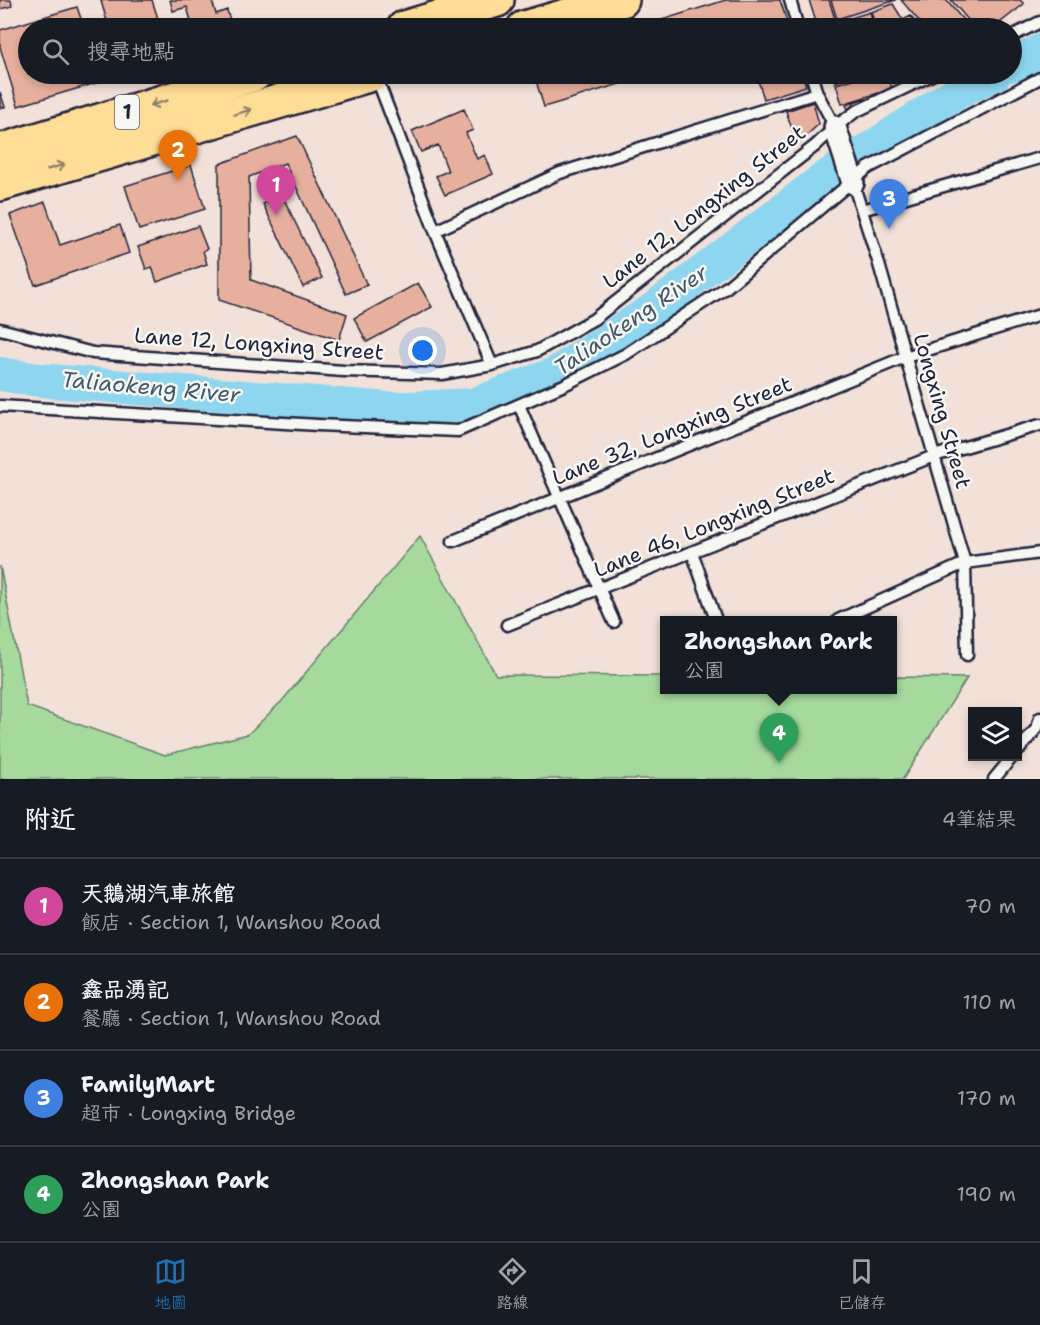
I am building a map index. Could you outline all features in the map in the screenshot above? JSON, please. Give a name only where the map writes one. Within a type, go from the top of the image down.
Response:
[{"type":"main road","points":[[559,18],[622,0]]},
{"type":"main road","points":[[434,18],[483,2]]},
{"type":"main road","name":"1","points":[[0,151],[222,84]]},
{"type":"main road","name":"1","points":[[0,184],[340,84]]},
{"type":"street","points":[[836,129],[853,183]]},
{"type":"lane","points":[[790,0],[795,18]]},
{"type":"lane","points":[[1022,31],[1040,22]]},
{"type":"lane","points":[[0,406],[458,431],[616,359],[645,342],[727,287],[868,168],[1040,78]]},
{"type":"lane","points":[[378,84],[435,231],[492,365]]},
{"type":"lane","points":[[814,84],[836,129]]},
{"type":"lane","name":"Lane 12, Longxing Street","points":[[0,329],[93,353],[344,371],[442,374],[492,365],[537,351],[594,319],[855,112],[913,84]]},
{"type":"lane","points":[[435,231],[560,172],[817,93]]},
{"type":"lane","points":[[862,210],[1040,158]]},
{"type":"lane","name":"Longxing Street","points":[[853,183],[965,563],[967,655]]},
{"type":"lane","name":"Lane 32, Longxing Street","points":[[453,541],[905,357],[1040,315]]},
{"type":"lane","points":[[519,405],[614,622]]},
{"type":"lane","name":"Lane 46, Longxing Street","points":[[507,625],[934,456],[1040,425]]},
{"type":"lane","points":[[692,552],[714,616]]},
{"type":"lane","points":[[849,616],[965,563],[1040,553]]},
{"type":"lane","points":[[1022,745],[1037,728],[1040,718]]},
{"type":"lane","points":[[994,779],[1009,761]]},
{"type":"green space","points":[[420,536],[496,675],[660,676],[660,694],[897,694],[897,677],[967,678],[903,779],[0,779],[0,566],[27,706],[165,755],[248,734],[282,701]]},
{"type":"building","points":[[0,0],[11,0],[12,6],[0,9]]},
{"type":"building","points":[[152,0],[158,18],[106,18],[101,1]]},
{"type":"building","points":[[170,0],[214,0],[212,1],[216,14],[227,10],[229,18],[190,18],[187,7],[173,11]]},
{"type":"building","points":[[726,0],[780,0],[786,18],[668,18]]},
{"type":"building","points":[[809,0],[829,0],[835,18],[815,18]]},
{"type":"building","points":[[831,0],[896,0],[840,18],[837,18]]},
{"type":"building","points":[[901,0],[946,0],[961,18],[916,18]]},
{"type":"building","points":[[951,0],[1020,0],[1024,4],[1006,18],[966,18]]},
{"type":"building","points":[[893,4],[902,18],[873,18],[871,12]]},
{"type":"building","points":[[77,7],[81,18],[40,18]]},
{"type":"building","points":[[870,12],[872,18],[851,18]]},
{"type":"building","points":[[18,25],[18,84],[93,84],[18,106],[0,47],[0,30]]},
{"type":"building","points":[[537,84],[619,84],[544,107]]},
{"type":"building","points":[[759,84],[805,84],[806,86],[764,99]]},
{"type":"building","points":[[836,84],[891,84],[892,89],[842,104]]},
{"type":"building","points":[[0,92],[5,107],[0,108]]},
{"type":"building","points":[[865,98],[867,104],[850,113],[846,105]]},
{"type":"building","points":[[813,102],[819,124],[797,144],[786,111]]},
{"type":"building","points":[[464,109],[473,130],[466,133],[477,159],[485,155],[493,174],[445,195],[436,176],[448,171],[438,145],[421,152],[412,131]]},
{"type":"building","points":[[297,136],[367,285],[346,294],[285,163],[249,177],[251,280],[347,314],[339,340],[219,300],[219,164]]},
{"type":"building","points":[[191,165],[205,209],[139,230],[125,186]]},
{"type":"building","points":[[282,195],[322,278],[303,287],[263,204]]},
{"type":"building","points":[[45,202],[60,245],[120,225],[129,253],[35,285],[10,215]]},
{"type":"building","points":[[198,226],[207,249],[203,251],[207,264],[157,282],[152,267],[146,269],[138,247]]},
{"type":"building","points":[[418,283],[432,307],[367,342],[354,318]]},
{"type":"waterway","name":"Taliaokeng River","points":[[1022,60],[1040,51]]},
{"type":"waterway","name":"Taliaokeng River","points":[[0,374],[39,380],[389,409],[473,405],[555,374],[654,309],[825,178],[959,91],[974,84]]},
{"type":"place","name":"鑫品湧記","points":[[178,180]]},
{"type":"place","name":"天鵝湖汽車旅館","points":[[276,215]]},
{"type":"place","name":"FamilyMart","points":[[889,229]]},
{"type":"place","name":"Zhongshan Park","points":[[779,763]]}]
